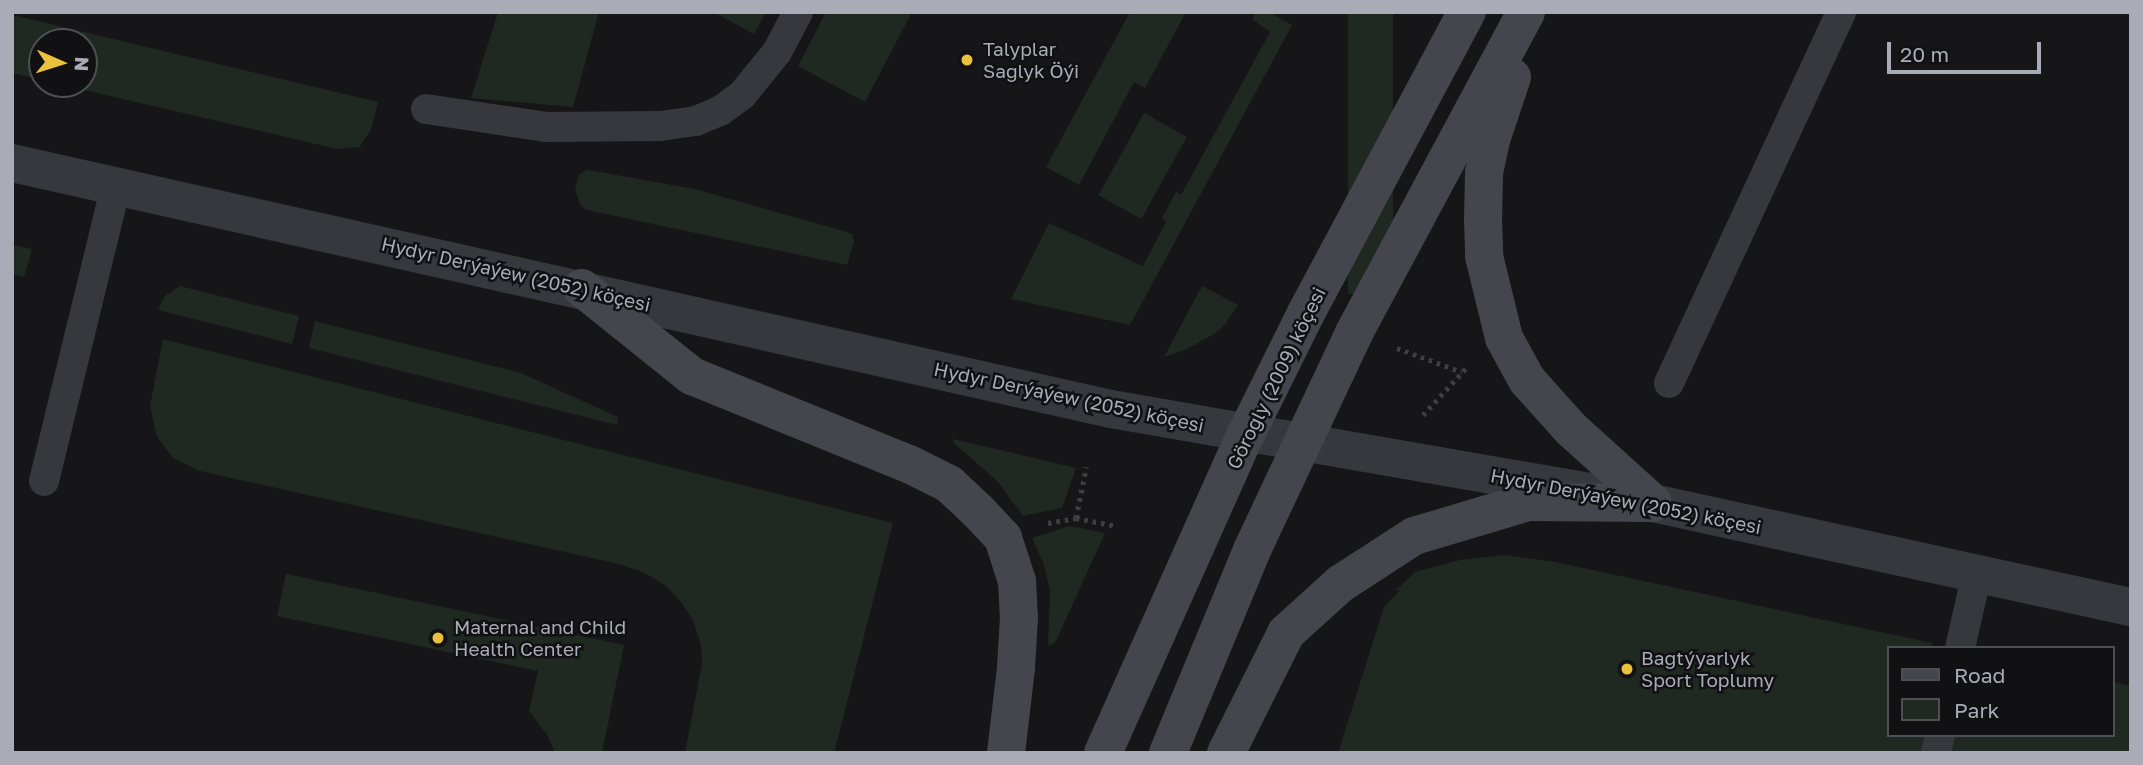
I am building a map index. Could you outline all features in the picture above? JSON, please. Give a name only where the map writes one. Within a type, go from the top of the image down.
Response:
[{"type":"main road","name":"Görogly (2009) köçesi","points":[[1103,753],[1246,434],[1305,315],[1467,12]]},
{"type":"main road","points":[[1168,753],[1252,550],[1354,333],[1527,12]]},
{"type":"main road","points":[[1533,12],[1491,140],[1484,173],[1484,256],[1493,300],[1504,338],[1527,380],[1571,429],[1653,503]]},
{"type":"main road","points":[[582,288],[692,376],[911,465],[949,484],[1003,538],[1017,581],[1019,617],[1006,753]]},
{"type":"main road","points":[[1226,753],[1286,633],[1340,584],[1414,536],[1528,502],[1653,503]]},
{"type":"street","name":"Hydyr Derýaýew (2052) köçesi","points":[[12,163],[582,288],[1111,409],[1653,503],[2131,607]]},
{"type":"lane","points":[[426,109],[546,127],[637,127],[696,121],[720,111],[742,95],[777,52],[798,12]]},
{"type":"lane","points":[[1670,383],[1841,12]]},
{"type":"lane","points":[[44,481],[116,185]]},
{"type":"lane","points":[[1960,646],[1977,573]]},
{"type":"path","points":[[1385,344],[1462,372]]},
{"type":"path","points":[[1421,417],[1469,365]]},
{"type":"path","points":[[1076,518],[1086,467]]},
{"type":"path","points":[[1035,526],[1076,518],[1113,525]]},
{"type":"green space","points":[[498,12],[599,12],[573,107],[471,98]]},
{"type":"green space","points":[[713,12],[766,12],[754,34]]},
{"type":"green space","points":[[826,12],[912,12],[865,102],[798,66]]},
{"type":"green space","points":[[1130,12],[1186,12],[1145,88],[1134,82],[1079,185],[1046,167]]},
{"type":"green space","points":[[1269,12],[1292,25],[1130,325],[1011,299],[1049,223],[1143,266],[1166,222],[1162,218],[1176,192],[1181,195],[1270,32],[1253,20],[1254,14]]},
{"type":"green space","points":[[1348,12],[1393,12],[1393,294],[1348,294]]},
{"type":"green space","points":[[12,15],[67,28],[28,28],[28,77],[12,73]]},
{"type":"green space","points":[[98,35],[378,102],[371,130],[359,147],[337,149],[98,93]]},
{"type":"green space","points":[[1144,113],[1187,137],[1141,219],[1098,195]]},
{"type":"green space","points":[[588,170],[695,189],[847,232],[852,234],[854,242],[847,265],[587,210],[581,206],[575,190],[579,174]]},
{"type":"green space","points":[[12,245],[32,249],[24,277],[12,274]]},
{"type":"green space","points":[[180,286],[299,316],[292,344],[158,310],[165,296]]},
{"type":"green space","points":[[1202,286],[1238,305],[1223,327],[1214,334],[1185,350],[1164,357]]},
{"type":"green space","points":[[315,321],[521,373],[618,417],[617,425],[309,348]]},
{"type":"green space","points":[[163,339],[893,523],[834,753],[685,753],[702,664],[701,645],[693,620],[681,602],[666,586],[645,573],[619,564],[200,471],[173,458],[157,437],[150,406]]},
{"type":"green space","points":[[953,439],[1076,468],[1062,508],[1023,516],[998,482],[953,442]]},
{"type":"green space","points":[[1070,526],[1105,533],[1055,643],[1048,646],[1050,591],[1044,565],[1032,538]]},
{"type":"green space","name":"Bagtýyarlyk Sport Toplumy","points":[[1504,555],[1555,562],[1932,643],[1932,646],[1888,646],[1888,737],[2115,737],[2115,682],[2131,686],[2131,753],[1338,753],[1384,607],[1400,590],[1396,590],[1415,572],[1460,560]]},
{"type":"green space","points":[[286,574],[624,645],[602,753],[555,753],[548,736],[529,711],[538,671],[277,616]]},
{"type":"place","name":"Talyplar Saglyk Öýi","points":[[967,60]]},
{"type":"place","name":"Maternal and Child Health Center","points":[[438,638]]},
{"type":"place","name":"Bagtýyarlyk Sport Toplumy","points":[[1627,669]]}]
